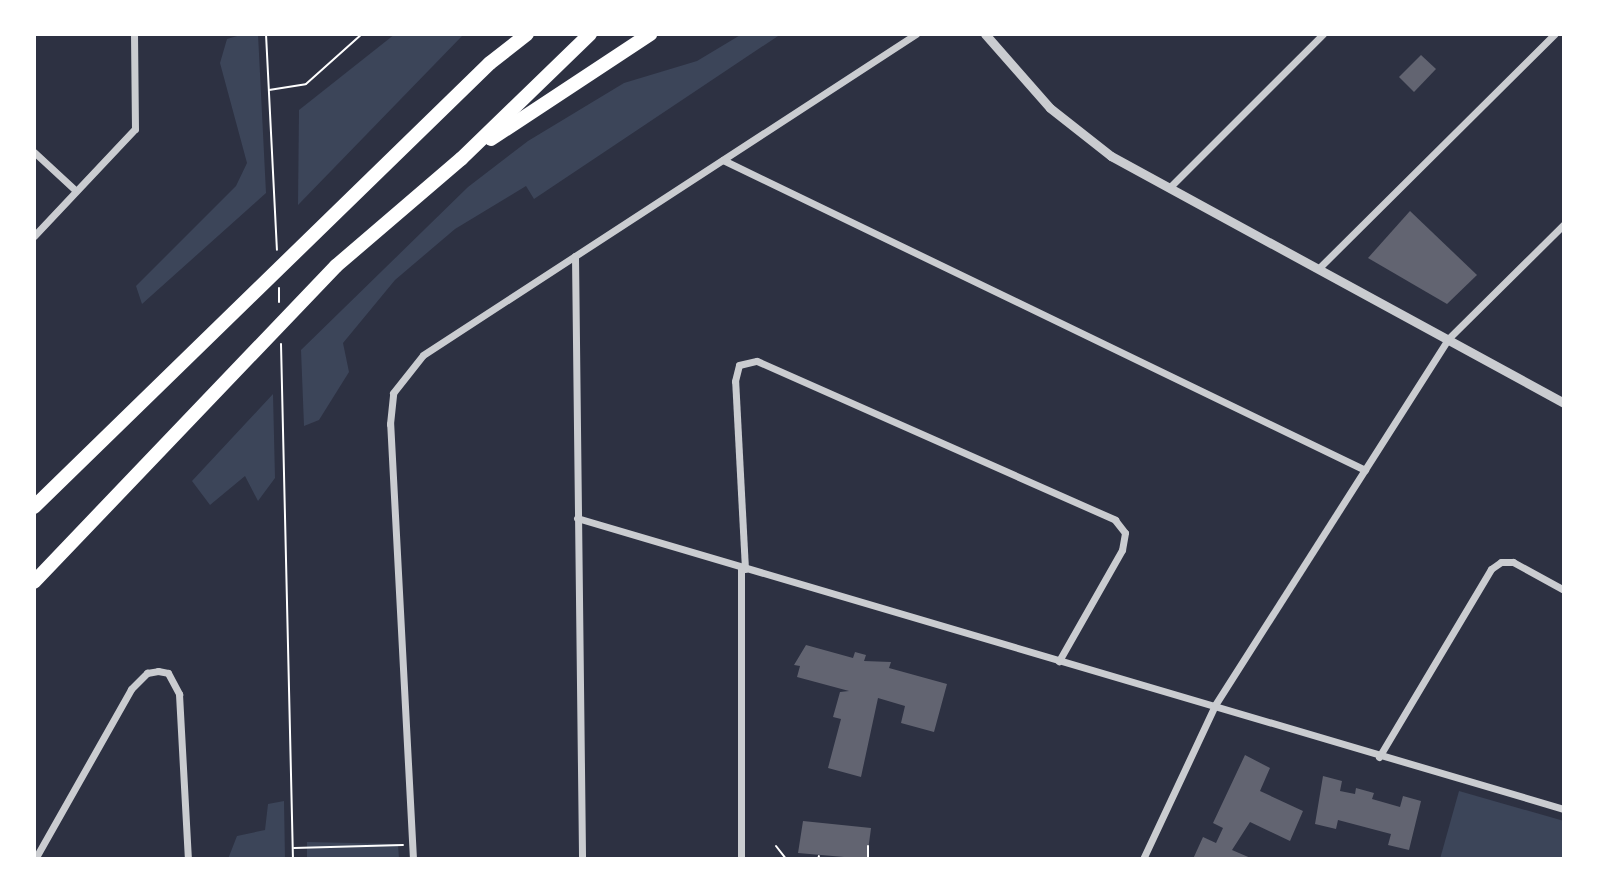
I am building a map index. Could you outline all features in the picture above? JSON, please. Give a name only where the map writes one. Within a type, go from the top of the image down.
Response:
[{"type":"highway","points":[[490,63],[514,34]]},
{"type":"highway","points":[[34,507],[490,63],[527,34]]},
{"type":"highway","points":[[34,582],[336,266],[461,159],[590,34]]},
{"type":"highway","points":[[461,159],[650,34]]},
{"type":"street","points":[[34,236],[135,129],[134,34]]},
{"type":"street","points":[[413,859],[390,424],[393,393],[423,355],[916,34]]},
{"type":"street","points":[[985,34],[1050,108],[1111,156],[1564,403]]},
{"type":"street","points":[[1169,188],[1323,34]]},
{"type":"street","points":[[1319,268],[1555,34]]},
{"type":"street","points":[[34,152],[75,190]]},
{"type":"street","points":[[723,160],[1365,470]]},
{"type":"street","points":[[1143,859],[1215,705],[1449,338],[1564,224]]},
{"type":"street","points":[[575,256],[582,859]]},
{"type":"street","points":[[741,859],[743,568],[735,381],[739,365],[757,361],[1115,520],[1125,533],[1122,550],[1059,661]]},
{"type":"street","points":[[577,518],[1215,705],[1379,757],[1564,809]]},
{"type":"street","points":[[1379,757],[1491,569],[1501,562],[1513,562],[1564,590]]},
{"type":"street","points":[[35,859],[131,689],[158,671],[168,673],[179,694],[188,859]]},
{"type":"path","points":[[266,34],[278,256]]},
{"type":"path","points":[[269,90],[306,84],[362,34]]},
{"type":"path","points":[[279,287],[279,303]]},
{"type":"path","points":[[281,334],[293,859]]},
{"type":"path","points":[[292,848],[412,845]]},
{"type":"path","points":[[776,846],[786,859]]},
{"type":"path","points":[[868,846],[868,859]]},
{"type":"shaded area","points":[[258,34],[266,193],[142,304],[136,286],[236,186],[247,163],[220,63],[227,39]]},
{"type":"shaded area","points":[[395,34],[464,34],[298,205],[299,110]]},
{"type":"shaded area","points":[[742,34],[781,34],[534,199],[526,186],[455,229],[395,280],[343,343],[349,372],[319,420],[304,426],[301,350],[468,187],[528,141],[624,83],[697,61]]},
{"type":"shaded area","points":[[273,394],[275,478],[258,501],[245,476],[210,505],[192,481]]},
{"type":"shaded area","points":[[1459,791],[1564,821],[1564,859],[1440,859]]},
{"type":"shaded area","points":[[284,801],[285,859],[228,859],[237,836],[265,830],[268,804]]},
{"type":"shaded area","points":[[307,842],[398,844],[399,859],[307,859]]},
{"type":"building","points":[[1421,55],[1436,69],[1414,92],[1399,77]]},
{"type":"building","points":[[1410,211],[1477,275],[1447,304],[1368,258]]},
{"type":"building","points":[[806,645],[853,658],[855,652],[866,655],[864,661],[891,662],[889,668],[947,684],[934,732],[901,723],[905,706],[878,698],[861,777],[828,768],[841,719],[833,717],[840,692],[849,691],[797,677],[800,666],[794,665]]},
{"type":"building","points":[[1245,755],[1270,768],[1260,791],[1303,811],[1290,841],[1250,822],[1232,850],[1253,859],[1193,859],[1203,837],[1216,843],[1223,828],[1213,823]]},
{"type":"building","points":[[1323,776],[1342,781],[1340,791],[1355,794],[1356,788],[1374,793],[1372,799],[1400,807],[1403,796],[1421,801],[1409,850],[1388,845],[1391,834],[1338,820],[1336,829],[1315,824]]},
{"type":"building","points":[[803,821],[871,828],[867,859],[798,853]]}]
